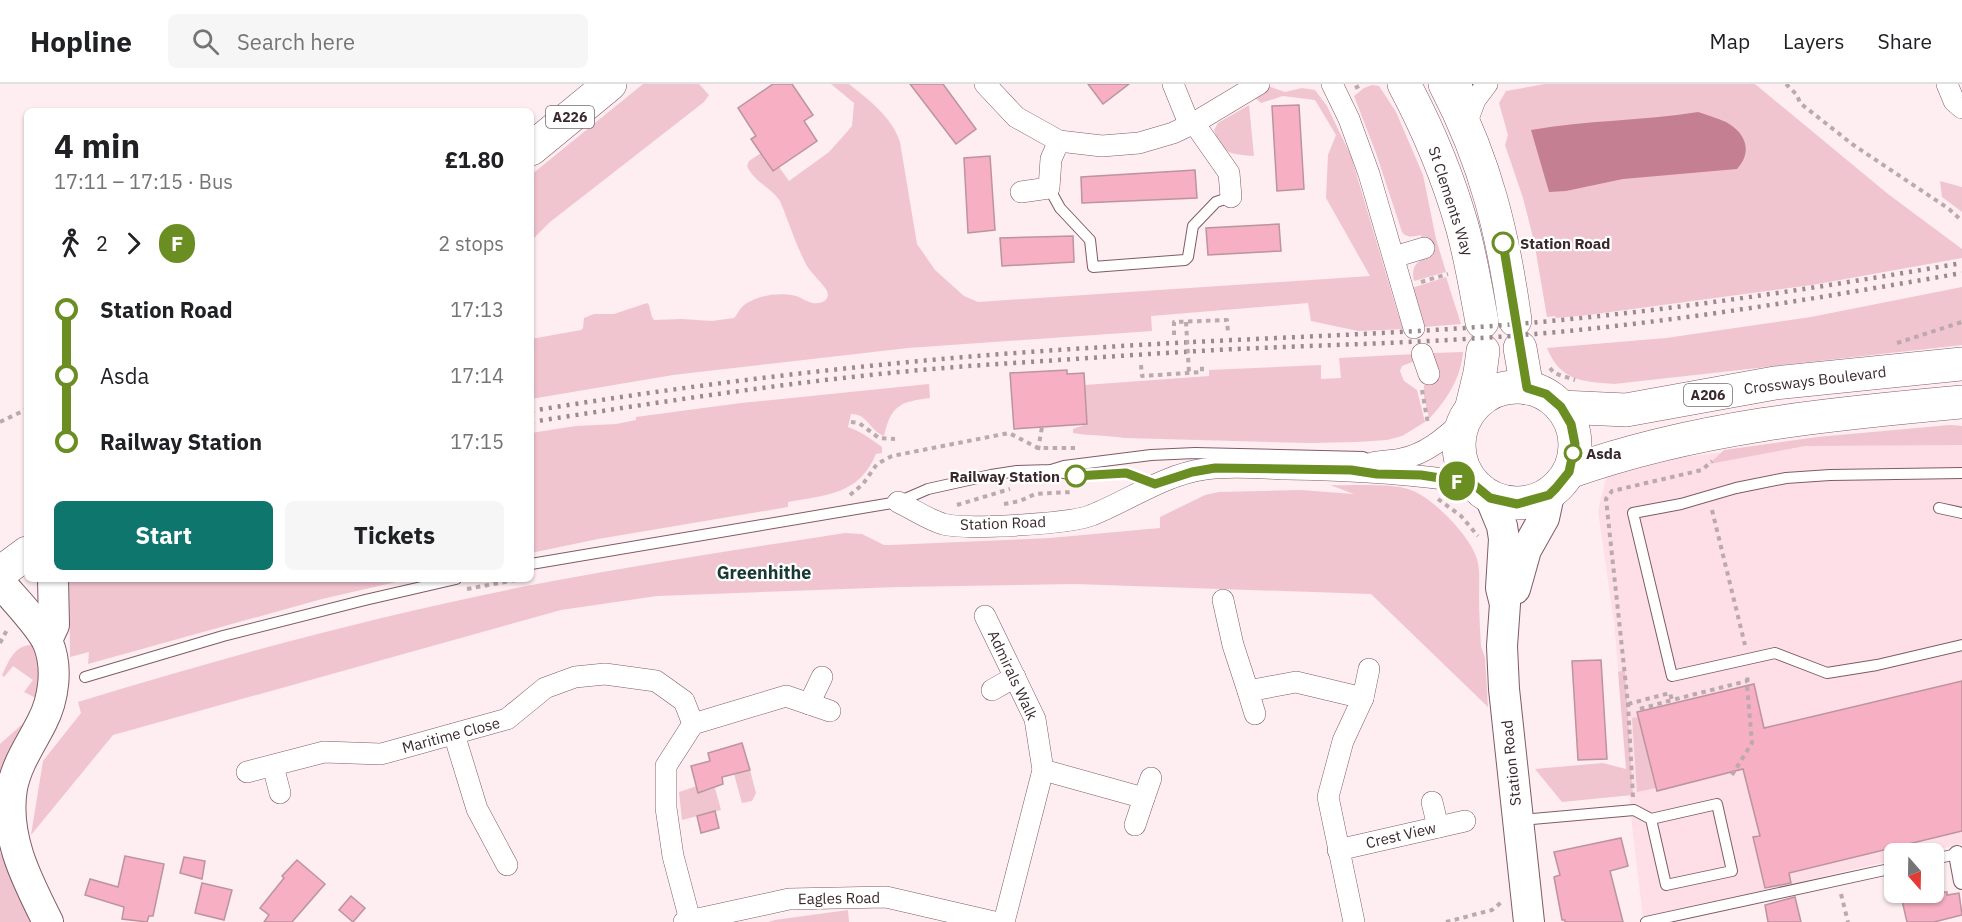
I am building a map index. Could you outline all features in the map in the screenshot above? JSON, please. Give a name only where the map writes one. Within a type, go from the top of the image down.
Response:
[{"type":"main road","name":"A226","points":[[534,147],[610,84]]},
{"type":"main road","name":"St Clements Way","points":[[1404,84],[1426,128],[1465,238],[1483,337],[1480,373],[1467,414]]},
{"type":"main road","points":[[1445,84],[1486,181],[1499,228],[1507,262],[1527,388]]},
{"type":"main road","name":"Crossways Boulevard","points":[[1561,407],[1626,410],[1775,384],[1962,364]]},
{"type":"main road","points":[[1559,483],[1575,444],[1571,424],[1561,407],[1546,394],[1527,388],[1506,388],[1467,414],[1458,450],[1463,470],[1481,490],[1517,504],[1634,450],[1720,431],[1844,413],[1962,402]]},
{"type":"main road","name":"Station Road","points":[[1505,604],[1515,592],[1526,550],[1544,518],[1559,483]]},
{"type":"main road","name":"Station Road","points":[[1481,490],[1502,526],[1504,539],[1501,588],[1505,604],[1502,667],[1518,820],[1524,921]]},
{"type":"main road","points":[[0,573],[24,555]]},
{"type":"main road","points":[[0,582],[47,640],[52,661],[53,691],[44,719],[23,756],[12,788],[10,812],[20,860],[48,922]]},
{"type":"main road","points":[[23,610],[44,582]]},
{"type":"main road","points":[[47,640],[54,625],[53,582]]},
{"type":"street","points":[[985,84],[1017,117],[1059,141],[1092,145],[1131,144],[1157,138],[1194,123],[1259,84]]},
{"type":"street","points":[[1173,84],[1184,111],[1227,170],[1230,176],[1231,197]]},
{"type":"street","points":[[1332,84],[1356,137],[1414,328]]},
{"type":"street","points":[[1465,127],[1476,100],[1487,84]]},
{"type":"street","points":[[1947,84],[1952,98],[1962,108]]},
{"type":"street","points":[[1021,192],[1048,188],[1051,159],[1059,141]]},
{"type":"street","points":[[1394,257],[1424,248]]},
{"type":"street","points":[[1422,354],[1429,374]]},
{"type":"street","name":"Station Road","points":[[1351,470],[1375,462],[1404,459],[1422,452],[1440,441],[1467,414]]},
{"type":"street","name":"Station Road","points":[[898,502],[945,525],[968,526],[1085,518],[1155,484],[1192,472],[1215,468],[1351,470],[1377,474],[1421,475],[1481,490]]},
{"type":"street","points":[[1223,600],[1233,645],[1255,714]]},
{"type":"street","name":"Admirals Walk","points":[[986,616],[1035,719],[1043,770],[1004,922]]},
{"type":"street","points":[[1354,922],[1328,797],[1343,741],[1363,698],[1369,669]]},
{"type":"street","name":"Maritime Close","points":[[247,772],[324,753],[381,754],[507,719],[545,688],[575,676],[605,674],[656,681],[684,701],[693,724]]},
{"type":"street","points":[[992,690],[1015,676]]},
{"type":"street","points":[[809,704],[822,677]]},
{"type":"street","points":[[1248,691],[1296,682],[1363,698]]},
{"type":"street","points":[[687,921],[673,856],[666,808],[666,766],[693,724],[786,696],[830,711]]},
{"type":"street","points":[[454,734],[477,809],[507,865]]},
{"type":"street","points":[[273,765],[280,793]]},
{"type":"street","points":[[1043,770],[1144,798]]},
{"type":"street","points":[[1135,825],[1151,778]]},
{"type":"street","points":[[1432,802],[1438,827]]},
{"type":"street","name":"Crest View","points":[[1338,850],[1465,821]]},
{"type":"street","points":[[1957,854],[1962,881]]},
{"type":"street","name":"Eagles Road","points":[[687,921],[789,900],[886,897],[994,922]]},
{"type":"lane","points":[[1465,127],[1469,101],[1467,84]]},
{"type":"lane","points":[[1048,188],[1060,208],[1090,240],[1093,267],[1185,260],[1188,257],[1193,226],[1216,202],[1231,197]]},
{"type":"lane","name":"Station Road","points":[[1051,470],[1108,460],[1195,453],[1363,457],[1375,462]]},
{"type":"lane","name":"Station Road","points":[[898,502],[928,489],[1014,471],[1051,470],[1076,476],[1126,473],[1155,484]]},
{"type":"lane","points":[[1962,473],[1786,478],[1633,513],[1672,676],[1774,653],[1827,673],[1877,665],[1962,645]]},
{"type":"lane","points":[[534,563],[898,502]]},
{"type":"lane","points":[[1938,508],[1962,513]]},
{"type":"lane","points":[[85,677],[234,633],[443,582]]},
{"type":"lane","points":[[1518,820],[1634,810],[1651,819],[1717,804],[1732,871],[1666,885],[1651,819]]},
{"type":"lane","points":[[1944,857],[1957,854]]},
{"type":"lane","points":[[1646,922],[1884,870]]},
{"type":"path","points":[[1786,84],[1797,95],[1800,103],[1852,144],[1949,209],[1962,221]]},
{"type":"path","points":[[1416,283],[1445,275]]},
{"type":"path","points":[[1174,335],[1174,322],[1227,320],[1228,333]]},
{"type":"path","points":[[1186,322],[1189,373]]},
{"type":"path","points":[[1897,343],[1962,322]]},
{"type":"path","points":[[1141,365],[1142,376],[1202,372],[1202,363]]},
{"type":"path","points":[[1429,374],[1421,384],[1427,422],[1430,426]]},
{"type":"path","points":[[0,422],[24,410]]},
{"type":"path","points":[[851,423],[861,424],[879,438],[895,439]]},
{"type":"path","points":[[849,496],[863,484],[877,464],[892,456],[1010,433],[1038,448]]},
{"type":"path","points":[[1633,798],[1628,704],[1606,499],[1612,491],[1702,470],[1716,457]]},
{"type":"path","points":[[1702,470],[1748,659],[1747,681],[1752,744],[1732,775]]},
{"type":"path","points":[[952,509],[954,505],[1018,487]]},
{"type":"path","points":[[996,505],[1020,501],[1040,494]]},
{"type":"path","points":[[1433,495],[1467,521],[1481,541]]},
{"type":"path","points":[[1640,709],[1747,681]]},
{"type":"path","points":[[1628,704],[1670,693],[1672,700]]},
{"type":"path","points":[[1838,880],[1848,922]]},
{"type":"shaded area","points":[[643,84],[699,84],[709,95],[704,102],[550,222],[534,238],[534,173]]},
{"type":"shaded area","points":[[831,84],[849,84],[886,117],[900,142],[917,244],[935,270],[964,296],[978,302],[1370,276],[1326,198],[1328,155],[1336,135],[1315,100],[1283,96],[1261,103],[1253,96],[1268,86],[1285,92],[1302,88],[1315,90],[1327,106],[1351,156],[1404,329],[1358,331],[1311,321],[1308,303],[1151,316],[1152,331],[908,348],[673,375],[534,398],[534,338],[581,330],[584,318],[594,314],[614,314],[647,303],[654,320],[712,321],[734,318],[747,303],[768,296],[790,295],[813,303],[826,299],[827,291],[807,266],[780,201],[750,172],[747,166],[749,161],[761,153],[772,171],[779,167],[789,181],[829,152],[852,126],[854,103]]},
{"type":"shaded area","points":[[1545,84],[1755,84],[1888,194],[1962,249],[1962,258],[1812,285],[1588,315],[1547,317],[1534,241],[1523,198],[1505,145],[1508,135],[1499,103],[1506,91]]},
{"type":"shaded area","points":[[1372,85],[1379,86],[1396,112],[1423,175],[1436,239],[1446,272],[1414,281],[1414,270],[1420,261],[1419,257],[1426,255],[1421,235],[1408,236],[1402,232],[1354,96]]},
{"type":"shaded area","points":[[1249,105],[1254,156],[1228,152],[1214,130],[1218,123]]},
{"type":"shaded area","points":[[1698,112],[1726,122],[1733,126],[1742,137],[1746,150],[1742,163],[1737,169],[1623,179],[1566,191],[1549,192],[1531,130]]},
{"type":"shaded area","points":[[1940,181],[1962,187],[1962,212],[1942,197]]},
{"type":"shaded area","points":[[1446,277],[1461,324],[1424,327],[1412,288]]},
{"type":"shaded area","points":[[1962,287],[1962,345],[1614,384],[1582,380],[1566,374],[1559,368],[1547,348],[1666,338],[1811,317]]},
{"type":"shaded area","points":[[1463,352],[1462,362],[1452,388],[1429,419],[1424,385],[1437,378],[1433,353]]},
{"type":"shaded area","points":[[1416,354],[1415,361],[1402,366],[1400,371],[1404,381],[1417,390],[1425,422],[1402,436],[1387,440],[1309,443],[1124,438],[1073,433],[1073,429],[1087,424],[1085,385],[1209,376],[1209,370],[1321,365],[1321,379],[1341,378],[1339,358]]},
{"type":"shaded area","points":[[929,384],[930,398],[911,401],[898,407],[890,418],[884,436],[865,419],[851,414],[848,427],[882,447],[882,453],[876,454],[869,468],[860,478],[840,491],[788,502],[788,507],[598,539],[534,552],[534,433],[576,426],[616,424],[636,420],[636,417],[741,403]]},
{"type":"shaded area","points":[[1950,425],[1962,426],[1962,844],[1944,848],[1944,843],[1884,843],[1884,862],[1643,918],[1632,825],[1614,622],[1598,511],[1609,466]]},
{"type":"shaded area","points":[[1950,425],[1962,426],[1962,445],[1805,446],[1709,464],[1724,450],[1817,437]]},
{"type":"shaded area","points":[[1330,485],[1380,485],[1408,489],[1439,509],[1469,542],[1479,567],[1481,646],[1485,658],[1488,707],[1371,594],[1075,584],[898,587],[657,596],[561,610],[113,735],[31,835],[43,761],[81,713],[78,702],[255,651],[433,606],[553,581],[845,533],[862,534],[884,545],[890,545],[1050,538],[1160,528],[1160,517],[1205,495],[1219,492],[1300,490],[1354,494]]},
{"type":"shaded area","points":[[69,582],[396,582],[322,599],[88,664],[89,652],[70,657]]},
{"type":"shaded area","points":[[34,646],[45,682],[0,797],[0,744],[27,720],[38,699],[24,692],[33,680],[13,666],[4,677],[2,675],[16,652],[20,648]]},
{"type":"shaded area","points":[[1625,670],[1633,795],[1562,802],[1535,769],[1603,763],[1626,769],[1618,672]]},
{"type":"shaded area","points":[[1639,717],[1656,788],[1637,792],[1632,718]]},
{"type":"shaded area","points":[[750,770],[756,793],[752,801],[742,803],[734,774]]},
{"type":"shaded area","points":[[697,786],[699,793],[715,788],[721,810],[682,820],[679,792]]},
{"type":"shaded area","points":[[0,852],[33,922],[0,922]]},
{"type":"shaded area","points":[[848,910],[849,922],[768,922],[775,920]]},
{"type":"building","points":[[773,84],[792,84],[813,115],[804,121],[817,141],[773,171],[751,139],[756,136],[738,108]]},
{"type":"building","points":[[910,84],[943,84],[976,129],[956,144]]},
{"type":"building","points":[[1088,84],[1129,84],[1103,104]]},
{"type":"building","points":[[1299,105],[1304,189],[1277,191],[1272,106]]},
{"type":"building","points":[[990,156],[995,230],[968,233],[964,158]]},
{"type":"building","points":[[1195,170],[1197,198],[1082,203],[1081,177]]},
{"type":"building","points":[[1279,224],[1281,251],[1208,255],[1206,228]]},
{"type":"building","points":[[1073,236],[1074,262],[1002,266],[1000,238]]},
{"type":"building","points":[[1067,370],[1067,374],[1084,373],[1087,424],[1014,429],[1010,373]]},
{"type":"building","points":[[1601,660],[1607,759],[1578,760],[1572,661]]},
{"type":"building","points":[[1962,681],[1962,831],[1913,843],[1884,843],[1884,850],[1789,873],[1791,883],[1765,888],[1753,837],[1760,836],[1743,769],[1657,791],[1637,712],[1754,684],[1764,728]]},
{"type":"building","points":[[742,743],[750,770],[722,777],[723,784],[698,793],[691,766],[710,761],[708,753]]},
{"type":"building","points":[[715,811],[719,828],[701,833],[697,816]]},
{"type":"building","points":[[1621,838],[1628,866],[1610,871],[1623,922],[1565,922],[1562,920],[1554,877],[1560,875],[1554,852]]},
{"type":"building","points":[[125,856],[164,864],[153,916],[149,916],[147,922],[122,919],[124,907],[85,895],[90,879],[118,887]]},
{"type":"building","points":[[184,857],[205,861],[202,879],[180,873]]},
{"type":"building","points":[[297,860],[325,884],[292,922],[264,922],[269,915],[260,908],[284,878],[282,876]]},
{"type":"building","points":[[202,883],[232,890],[224,920],[195,913]]},
{"type":"building","points":[[1944,892],[1947,892],[1947,895],[1959,893],[1962,915],[1934,922],[1907,922],[1903,903],[1944,903]]},
{"type":"building","points":[[351,896],[365,908],[353,922],[339,910]]},
{"type":"building","points":[[1795,897],[1801,922],[1768,922],[1765,905]]},
{"type":"railway","points":[[534,411],[674,389],[961,357],[1448,329],[1561,320],[1762,295],[1962,263]]},
{"type":"railway","points":[[534,422],[764,388],[939,368],[1177,352],[1527,335],[1617,326],[1815,298],[1962,273]]},
{"type":"bus line","name":"F","points":[[1076,476],[1126,473],[1155,484],[1192,472],[1215,468],[1351,470],[1377,474],[1421,475],[1472,483],[1490,498],[1517,504],[1549,495],[1569,472],[1575,444],[1571,424],[1561,407],[1546,394],[1527,388],[1503,243]]},
{"type":"place","name":"Station Road","points":[[1503,243]]},
{"type":"place","name":"Asda","points":[[1573,453]]},
{"type":"place","name":"Railway Station","points":[[1076,476]]},
{"type":"district","name":"Greenhithe","points":[[764,572]]}]
